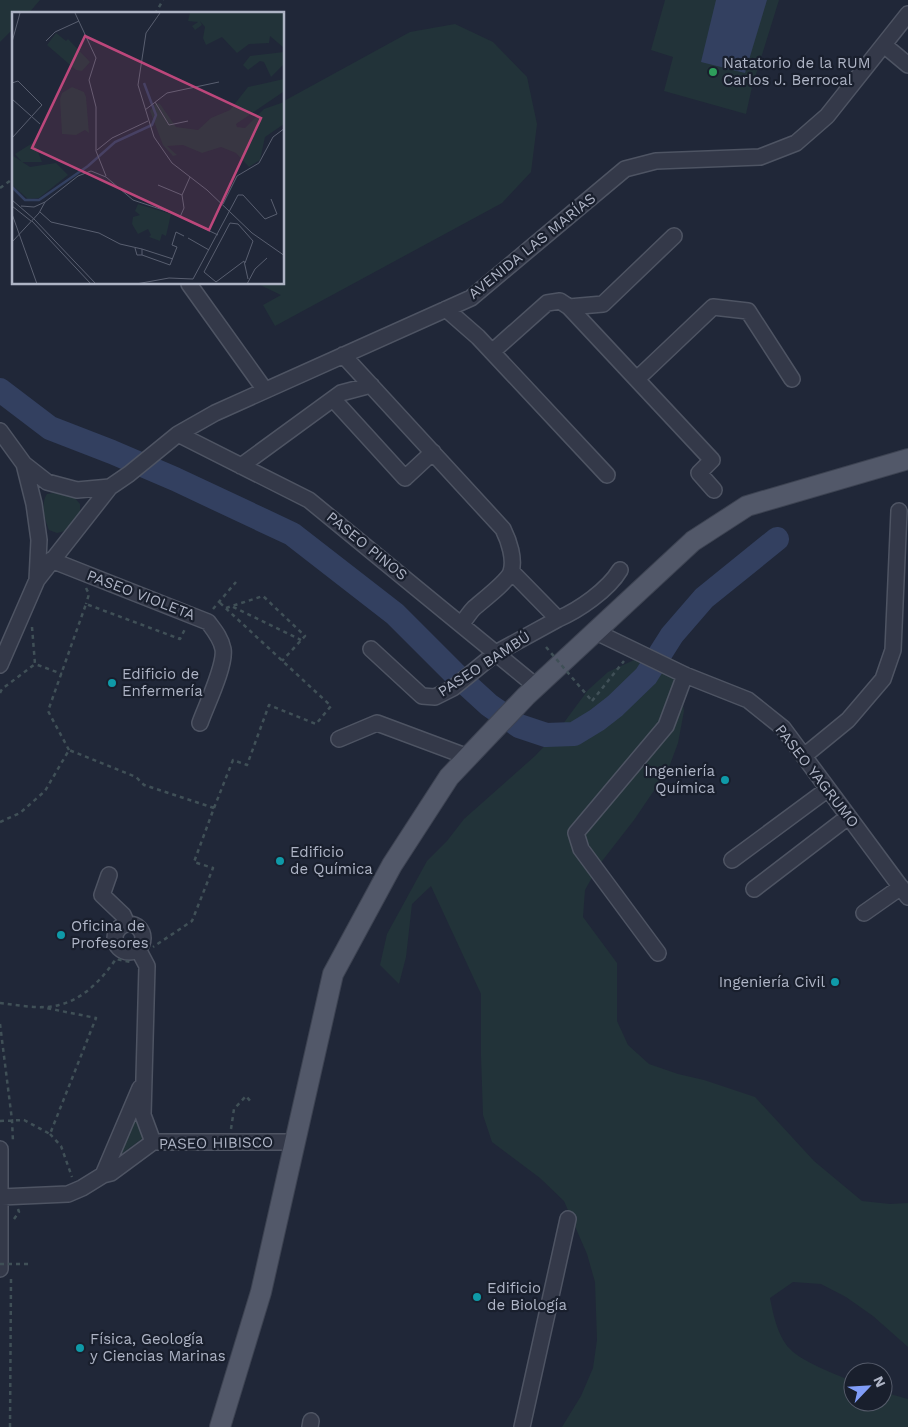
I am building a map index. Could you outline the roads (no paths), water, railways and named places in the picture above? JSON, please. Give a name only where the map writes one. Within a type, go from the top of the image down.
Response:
[{"type":"main road","points":[[220,1427],[261,1292],[333,974],[392,865],[449,777],[594,632],[693,541],[747,506],[908,459]]},
{"type":"street","name":"AVENIDA LAS MARÍAS","points":[[110,487],[178,434],[214,412],[471,298],[625,169],[656,161],[760,158],[796,143],[827,116],[908,14]]},
{"type":"street","points":[[884,45],[908,65]]},
{"type":"street","points":[[569,307],[603,304],[674,236]]},
{"type":"street","points":[[190,285],[265,390]]},
{"type":"street","points":[[492,351],[547,303],[560,301],[569,307],[637,378],[712,460],[699,473],[714,490]]},
{"type":"street","points":[[637,378],[713,307],[748,311],[792,379]]},
{"type":"street","points":[[446,309],[492,351],[607,475]]},
{"type":"street","points":[[343,355],[503,530],[509,542],[512,560],[511,571],[500,585],[461,624]]},
{"type":"street","points":[[241,466],[342,393],[371,385]]},
{"type":"street","points":[[333,399],[406,478],[433,452]]},
{"type":"street","points":[[0,431],[24,464],[47,482],[77,490],[110,487]]},
{"type":"street","name":"PASEO PINOS","points":[[178,434],[309,500],[496,653],[532,692]]},
{"type":"street","points":[[24,464],[34,504],[39,540],[37,580]]},
{"type":"street","points":[[0,665],[37,580],[110,487]]},
{"type":"street","points":[[804,756],[848,720],[883,679],[893,650],[899,511]]},
{"type":"street","name":"PASEO VIOLETA","points":[[51,560],[208,622],[217,633],[223,648],[223,662],[200,723]]},
{"type":"street","name":"PASEO BAMBÚ","points":[[371,649],[410,687],[422,696],[435,697],[453,688],[496,653],[574,612],[599,593],[620,570]]},
{"type":"street","points":[[511,571],[558,619]]},
{"type":"street","name":"PASEO YAGRUMO","points":[[594,632],[685,675],[748,700],[783,728],[904,892]]},
{"type":"street","points":[[658,953],[581,849],[576,833],[666,726],[685,675]]},
{"type":"street","points":[[339,739],[377,723],[475,750]]},
{"type":"street","points":[[732,860],[828,789]]},
{"type":"street","points":[[754,889],[848,817]]},
{"type":"street","points":[[110,875],[102,895],[123,915],[127,924]]},
{"type":"street","points":[[864,913],[904,892]]},
{"type":"street","points":[[122,924],[134,924],[142,931],[144,941],[138,949],[129,953],[120,949],[114,941],[115,931],[122,924]]},
{"type":"street","points":[[138,949],[147,966],[143,1115],[153,1142]]},
{"type":"street","points":[[102,1175],[143,1082]]},
{"type":"street","name":"PASEO HIBISCO","points":[[1,1197],[68,1194],[82,1188],[102,1175],[111,1173],[153,1142],[295,1142]]},
{"type":"street","points":[[0,1149],[0,1269]]},
{"type":"street","points":[[522,1427],[568,1219]]},
{"type":"water","points":[[716,0],[767,0],[745,73],[701,62]]},
{"type":"waterway","points":[[0,390],[50,428],[175,479],[292,534],[395,614],[489,705],[519,726],[546,735],[574,734],[615,706],[646,676],[672,635],[704,598],[777,539]]},
{"type":"place","name":"Natatorio de la RUM Carlos J. Berrocal","points":[[713,72]]},
{"type":"place","name":"Edificio de Enfermería","points":[[112,683]]},
{"type":"place","name":"Ingeniería Química","points":[[725,780]]},
{"type":"place","name":"Edificio de Química","points":[[280,861]]},
{"type":"place","name":"Oficina de Profesores","points":[[61,935]]},
{"type":"place","name":"Ingeniería Civil","points":[[835,982]]},
{"type":"place","name":"Edificio de Biología","points":[[477,1297]]},
{"type":"place","name":"Física, Geología y Ciencias Marinas","points":[[80,1348]]}]
